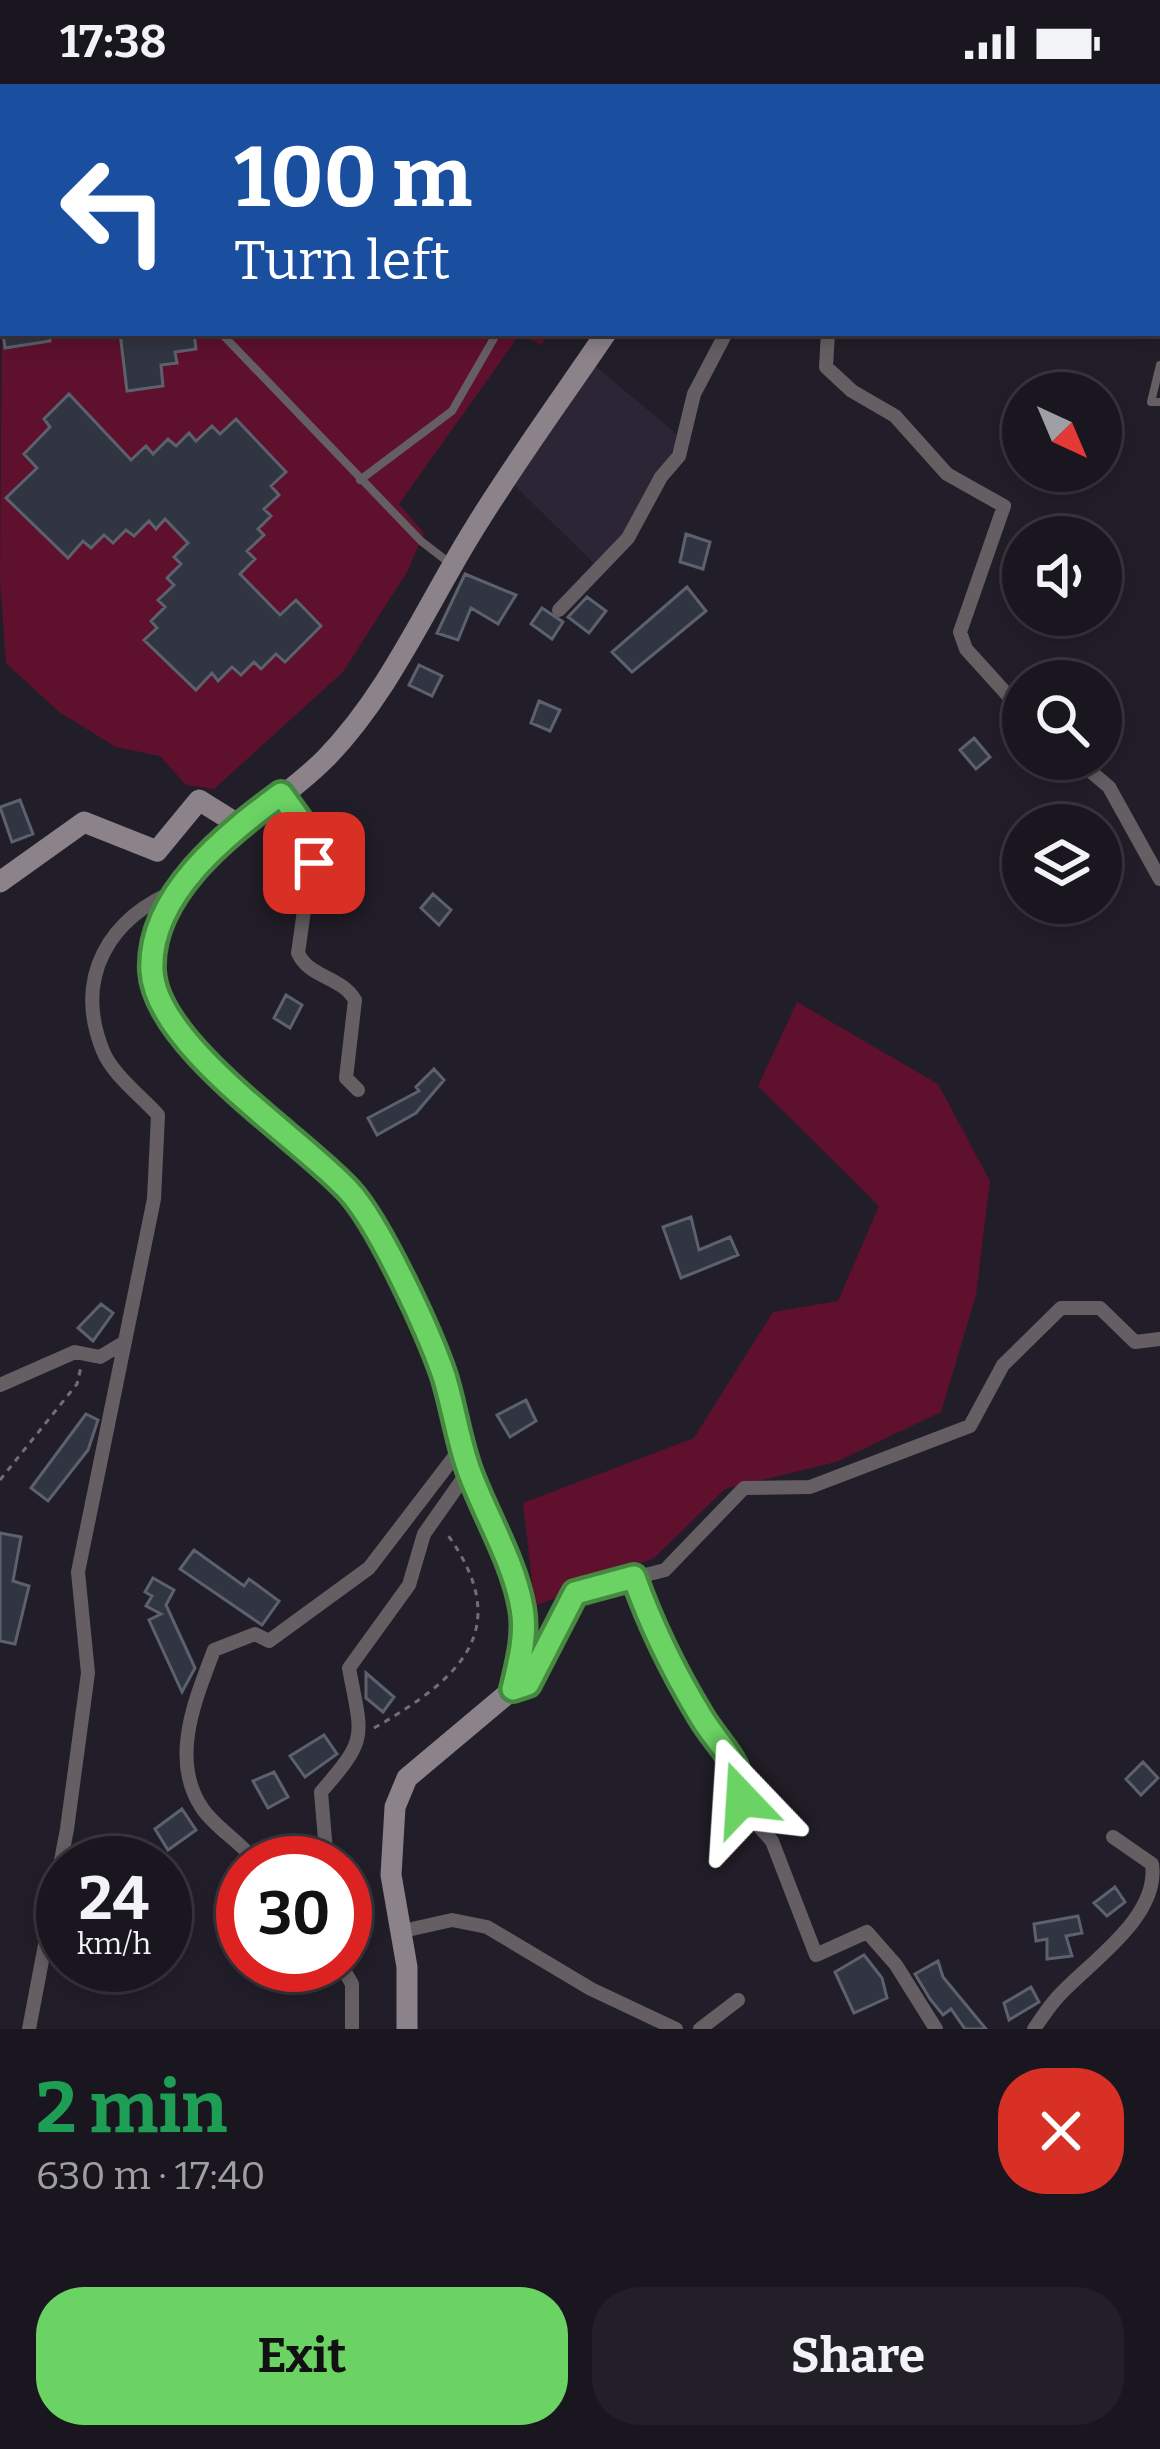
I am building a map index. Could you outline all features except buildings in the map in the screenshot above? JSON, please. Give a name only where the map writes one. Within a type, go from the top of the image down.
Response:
[{"type":"main road","points":[[407,2029],[403,1931],[391,1875],[395,1808],[407,1778],[513,1689],[522,1651],[522,1609],[461,1448],[443,1374],[362,1207],[242,1098],[168,1010],[152,974],[157,940],[180,889],[239,825],[325,759],[376,694],[453,565],[604,336]]},
{"type":"main road","points":[[0,882],[84,822],[157,851],[199,800],[239,825]]},
{"type":"street","points":[[560,610],[628,538],[661,477],[680,456],[694,394],[724,336]]},
{"type":"street","points":[[828,336],[826,367],[852,391],[895,416],[947,474],[1004,506],[960,632],[966,649],[1002,689]]},
{"type":"street","points":[[1101,780],[1160,879]]},
{"type":"street","points":[[281,794],[314,840],[298,952],[304,966],[349,989],[355,1000],[346,1078],[358,1090]]},
{"type":"street","points":[[28,2029],[67,1829],[88,1673],[78,1572],[154,1199],[158,1115],[104,1055],[89,990],[102,956],[144,904],[180,889]]},
{"type":"street","points":[[513,1689],[528,1684],[575,1593],[665,1570],[744,1487],[810,1487],[970,1426],[1003,1365],[1061,1308],[1100,1308],[1135,1342],[1160,1339]]},
{"type":"street","points":[[0,1385],[75,1352],[100,1357],[125,1342]]},
{"type":"street","points":[[229,1836],[201,1807],[185,1758],[193,1707],[214,1650],[255,1634],[269,1641],[369,1568],[461,1448]]},
{"type":"street","points":[[325,1836],[321,1792],[354,1755],[362,1734],[349,1669],[409,1585],[435,1517],[469,1470]]},
{"type":"street","points":[[634,1577],[653,1632],[673,1658],[700,1715],[741,1771],[744,1810],[772,1841],[816,1954],[867,1932],[896,1965],[936,2029]]},
{"type":"street","points":[[1034,2029],[1057,1998],[1142,1921],[1156,1898],[1152,1864],[1113,1837]]},
{"type":"street","points":[[403,1931],[452,1920],[487,1927],[591,1989],[676,2029]]},
{"type":"street","points":[[352,1992],[352,2029]]},
{"type":"street","points":[[700,2029],[738,2000]]},
{"type":"lane","points":[[224,336],[421,542],[453,565]]},
{"type":"lane","points":[[360,479],[452,411],[495,336]]},
{"type":"lane","points":[[1160,365],[1151,402],[1160,402]]},
{"type":"path","points":[[0,1480],[77,1384],[83,1354]]},
{"type":"path","points":[[362,1734],[441,1686],[464,1663],[478,1636],[471,1578],[435,1517]]},
{"type":"shaded area","points":[[2,336],[519,336],[399,504],[424,533],[407,572],[343,672],[214,789],[186,785],[160,756],[116,747],[59,712],[6,663],[0,579]]},
{"type":"shaded area","points":[[524,336],[547,336],[541,345]]},
{"type":"shaded area","points":[[595,366],[679,436],[645,511],[598,567],[514,485]]},
{"type":"shaded area","points":[[797,1002],[938,1084],[990,1181],[976,1295],[941,1412],[836,1462],[725,1489],[654,1558],[535,1606],[523,1503],[694,1438],[773,1312],[838,1301],[879,1206],[758,1086]]},
{"type":"route","points":[[314,863],[314,840],[281,794],[217,847],[180,889],[157,940],[152,974],[168,1010],[242,1098],[348,1189],[374,1227],[443,1374],[461,1448],[522,1609],[522,1651],[513,1689],[528,1684],[575,1593],[634,1577],[653,1632],[673,1658],[700,1715],[741,1771],[742,1799]]}]
